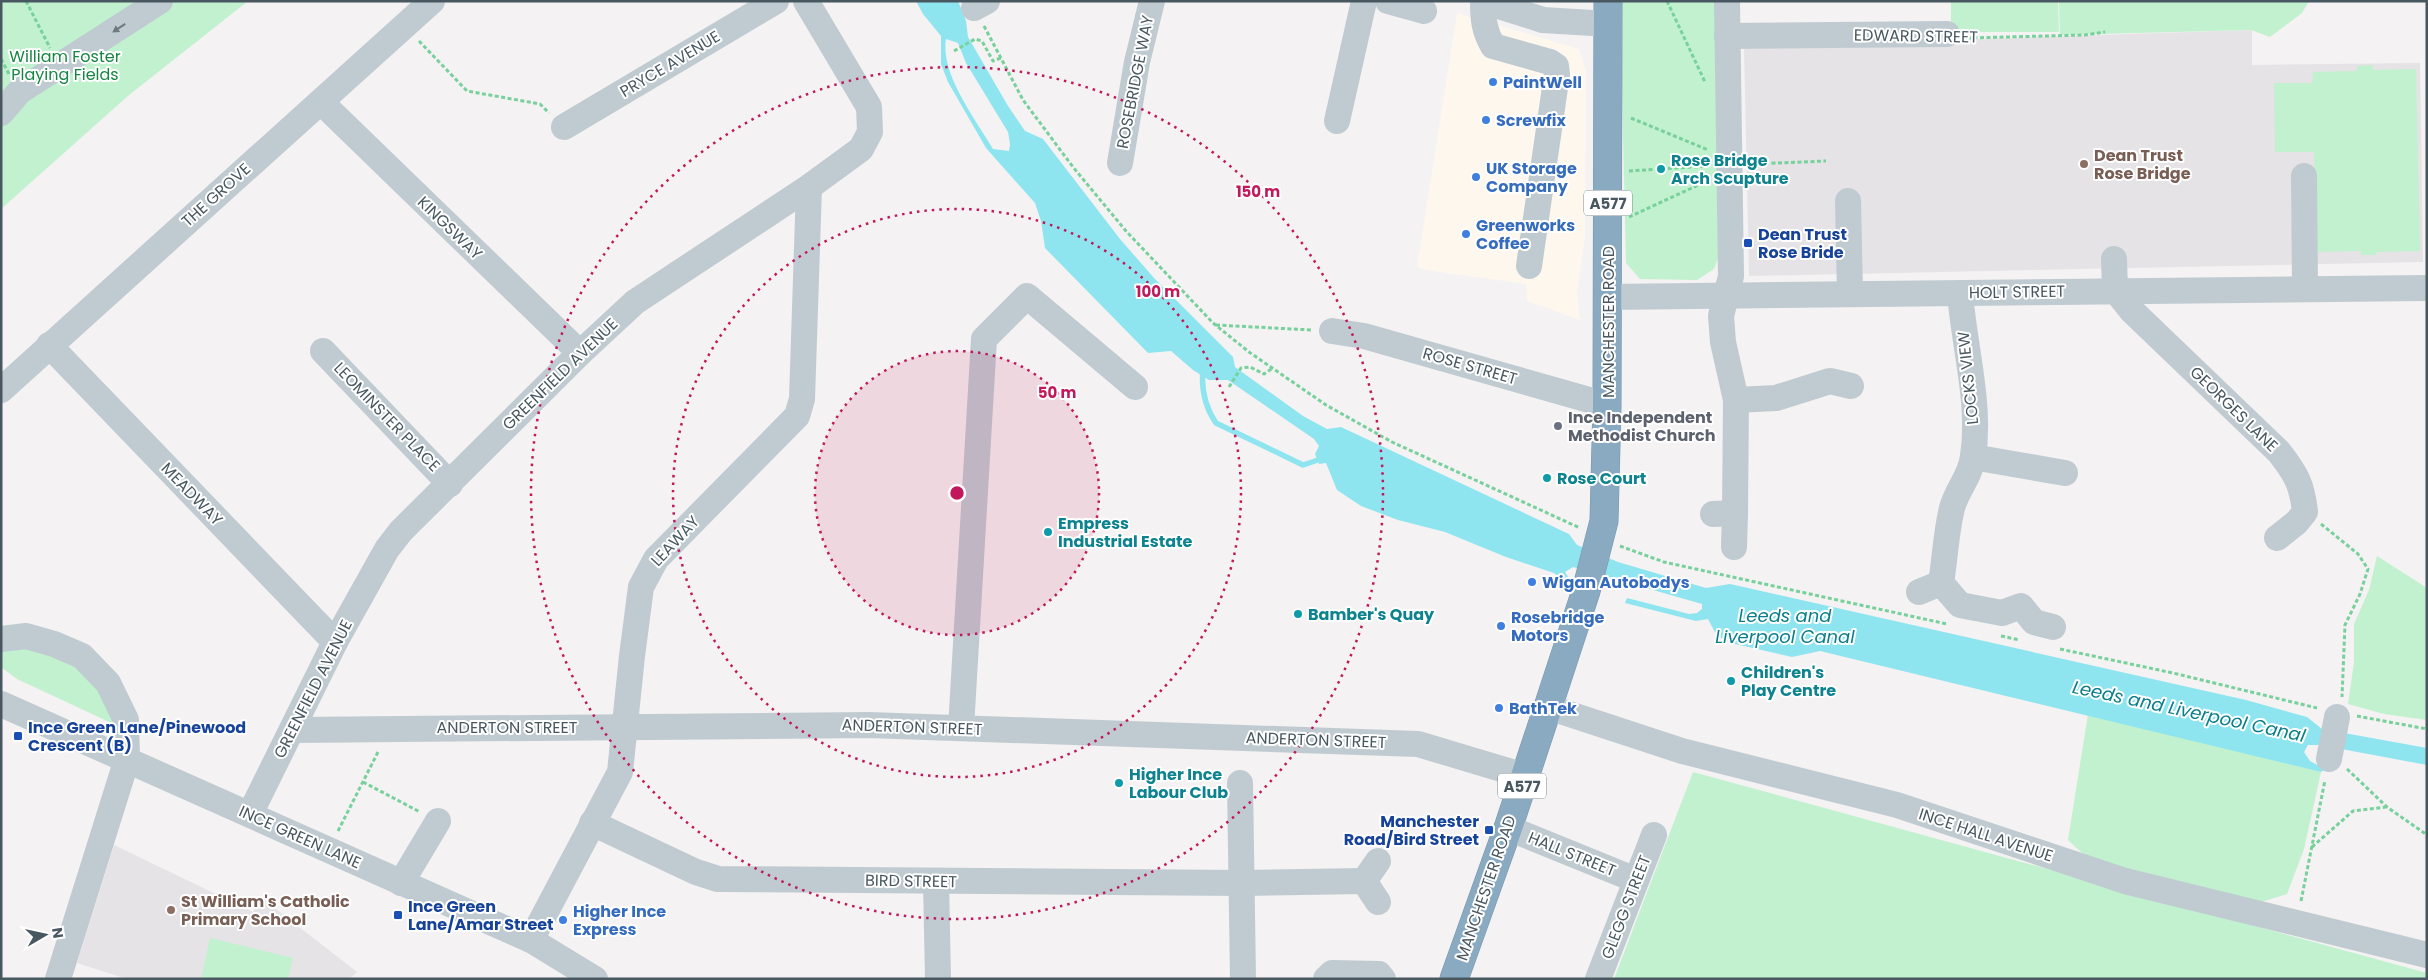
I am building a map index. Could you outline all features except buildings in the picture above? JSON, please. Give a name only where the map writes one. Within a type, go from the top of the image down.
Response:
[{"type":"highway","name":"MANCHESTER ROAD","points":[[1454,979],[1508,828],[1586,591],[1592,537],[1606,496],[1608,13]]},
{"type":"street","points":[[1,113],[20,91],[160,1]]},
{"type":"street","name":"PRYCE AVENUE","points":[[564,127],[776,1]]},
{"type":"street","name":"GREENFIELD AVENUE","points":[[250,814],[335,642],[387,549],[401,531],[580,353],[635,302],[809,187],[861,148],[870,132],[869,107],[806,1]]},
{"type":"street","name":"ROSEBRIDGE WAY","points":[[1120,163],[1137,62],[1152,1]]},
{"type":"street","points":[[1337,122],[1364,1]]},
{"type":"street","points":[[1388,1],[1424,11]]},
{"type":"street","points":[[1529,266],[1557,74],[1556,66],[1550,62],[1494,46],[1486,35],[1483,25],[1482,1],[1543,20],[1608,13]]},
{"type":"street","points":[[1727,1],[1731,276],[1721,316],[1723,342],[1736,400],[1724,514],[1734,547]]},
{"type":"street","name":"THE GROVE","points":[[1,390],[321,102],[414,11]]},
{"type":"street","name":"EDWARD STREET","points":[[1727,36],[1947,34]]},
{"type":"street","name":"KINGSWAY","points":[[321,102],[580,353]]},
{"type":"street","points":[[2304,176],[2305,288]]},
{"type":"street","name":"LEAWAY","points":[[531,940],[620,772],[641,586],[648,572],[656,559],[796,416],[802,400],[809,187]]},
{"type":"street","points":[[1848,201],[1850,294]]},
{"type":"street","points":[[2114,259],[2115,290]]},
{"type":"street","name":"HOLT STREET","points":[[1607,297],[2427,288]]},
{"type":"street","name":"GEORGES LANE","points":[[2115,290],[2131,310],[2279,452],[2297,474],[2303,492],[2304,512]]},
{"type":"street","name":"LOCKS VIEW","points":[[1960,293],[1963,334],[1975,415],[1973,457],[1967,478],[1957,493],[1952,508],[1930,588],[1960,605],[2002,614],[2021,606],[2034,622],[2053,627]]},
{"type":"street","points":[[961,728],[984,340],[1027,296],[1135,387]]},
{"type":"street","name":"ROSE STREET","points":[[1332,331],[1364,336],[1607,405]]},
{"type":"street","name":"MEADWAY","points":[[49,345],[335,642]]},
{"type":"street","name":"LEOMINSTER PLACE","points":[[323,351],[450,484]]},
{"type":"street","points":[[1736,400],[1776,398],[1830,381],[1856,393]]},
{"type":"street","points":[[1973,457],[2070,474]]},
{"type":"street","points":[[2277,538],[2297,522],[2304,512]]},
{"type":"street","points":[[1,639],[26,636],[54,644],[82,656],[108,682],[126,720],[127,759],[58,979]]},
{"type":"street","name":"INCE GREEN LANE","points":[[1,704],[531,940],[595,979]]},
{"type":"street","name":"INCE HALL AVENUE","points":[[1548,707],[1682,752],[1897,805],[2125,880],[2427,955]]},
{"type":"street","points":[[2329,759],[2337,717]]},
{"type":"street","name":"ANDERTON STREET","points":[[293,730],[869,725],[1418,744],[1525,776]]},
{"type":"street","points":[[1240,783],[1242,979]]},
{"type":"street","points":[[401,883],[438,821]]},
{"type":"street","name":"BIRD STREET","points":[[592,823],[696,872],[718,879],[1241,883],[1374,881]]},
{"type":"street","name":"HALL STREET","points":[[1508,828],[1636,880]]},
{"type":"street","name":"GLEGG STREET","points":[[1598,979],[1654,835]]},
{"type":"street","points":[[936,881],[938,979]]},
{"type":"street","points":[[1326,979],[1332,973],[1379,974],[1383,979]]},
{"type":"path","points":[[26,1],[59,66]]},
{"type":"path","points":[[1667,1],[1708,88]]},
{"type":"path","points":[[981,4],[1001,58],[1023,100],[1073,167],[1126,231],[1216,325],[1326,405],[1392,442],[1592,537]]},
{"type":"path","points":[[414,11],[467,91],[540,104],[564,127]]},
{"type":"path","name":"EDWARD STREET","points":[[1947,34],[1957,38],[2085,35],[2104,32]]},
{"type":"path","points":[[954,51],[975,39],[982,41],[993,61],[1001,58]]},
{"type":"path","points":[[1609,110],[1729,165]]},
{"type":"path","points":[[1608,227],[1729,165]]},
{"type":"path","points":[[1216,325],[1332,331]]},
{"type":"path","points":[[1229,387],[1241,368],[1250,367],[1264,374],[1273,368]]},
{"type":"path","points":[[2304,512],[2346,542],[2358,554],[2368,569],[2360,594],[2345,625],[2343,693],[2337,717]]},
{"type":"path","points":[[329,850],[389,728]]},
{"type":"path","points":[[2296,923],[2329,759],[2350,771],[2387,807],[2427,836]]},
{"type":"path","points":[[362,782],[438,821]]},
{"type":"path","points":[[2311,848],[2353,811],[2387,807]]},
{"type":"shaded area","points":[[1457,13],[1579,49],[1586,70],[1585,236],[1577,294],[1580,320],[1527,301],[1526,284],[1426,270],[1417,267]]},
{"type":"shaded area","name":"Dean Trust Rose Bridge","points":[[2252,30],[2252,65],[2420,63],[2423,262],[1749,276],[1744,47]]},
{"type":"shaded area","name":"St William's Catholic Primary School","points":[[114,845],[253,912],[263,899],[357,972],[349,979],[127,979],[77,963]]},
{"type":"green space","name":"William Foster Playing Fields","points":[[1,1],[248,1],[129,95],[1,209]]},
{"type":"green space","points":[[1620,1],[1718,1],[1719,256],[1714,269],[1697,280],[1640,279],[1626,263]]},
{"type":"green space","points":[[1951,1],[2058,1],[2059,32],[1951,32]]},
{"type":"green space","points":[[2059,1],[2309,1],[2302,13],[2270,37],[2251,30],[2060,35]]},
{"type":"green space","points":[[2373,65],[2373,70],[2416,69],[2420,251],[2376,252],[2376,255],[2361,255],[2361,251],[2316,252],[2314,152],[2275,152],[2274,83],[2312,83],[2313,72],[2357,71],[2357,66]]},
{"type":"green space","points":[[2377,556],[2427,588],[2427,720],[2384,714],[2348,704],[2354,662],[2354,624],[2369,590]]},
{"type":"green space","points":[[31,647],[77,667],[96,684],[120,727],[17,679],[1,667],[1,650]]},
{"type":"green space","points":[[2088,714],[2321,772],[2304,849],[2287,894],[2251,905],[2138,878],[2082,853],[2068,840]]},
{"type":"green space","points":[[1693,772],[2427,973],[2427,979],[1614,979]]},
{"type":"green space","points":[[210,938],[293,958],[288,979],[201,979]]},
{"type":"water","name":"Leeds and Liverpool Canal","points":[[916,1],[958,1],[966,21],[968,37],[1008,106],[1025,131],[1043,139],[1120,239],[1154,278],[1233,357],[1235,367],[1303,416],[1327,429],[1341,427],[1569,534],[1577,545],[1618,562],[1706,588],[1730,584],[2246,700],[2307,717],[2322,729],[2427,748],[2427,765],[2320,745],[2308,745],[2304,752],[2310,761],[2325,769],[2321,772],[1820,651],[1792,657],[1731,643],[1717,636],[1708,619],[1696,621],[1625,603],[1627,598],[1689,614],[1697,613],[1702,609],[1702,604],[1573,567],[1565,572],[1570,580],[1565,581],[1554,573],[1506,557],[1445,532],[1398,520],[1361,506],[1337,490],[1326,463],[1319,464],[1315,454],[1319,446],[1314,439],[1228,380],[1209,380],[1193,370],[1171,351],[1148,353],[1045,248],[1041,221],[1035,203],[986,148],[948,82],[941,64],[941,36],[923,14]],"holes":[[[946,39],[958,43],[966,63],[1008,132],[1009,151],[993,149],[969,111],[954,82],[948,67]]]},
{"type":"waterway","points":[[1203,369],[1205,398],[1209,411],[1216,423],[1303,465],[1318,460],[1322,455]]},
{"type":"place","name":"PaintWell","points":[[1493,82]]},
{"type":"place","name":"Screwfix","points":[[1486,120]]},
{"type":"place","name":"Dean Trust Rose Bridge","points":[[2084,164]]},
{"type":"place","name":"Rose Bridge Arch Scupture","points":[[1661,169]]},
{"type":"place","name":"UK Storage Company","points":[[1476,177]]},
{"type":"place","name":"Greenworks Coffee","points":[[1466,234]]},
{"type":"place","name":"Dean Trust Rose Bride","points":[[1748,243]]},
{"type":"place","name":"Ince Independent Methodist Church","points":[[1558,426]]},
{"type":"place","name":"Rose Court","points":[[1547,478]]},
{"type":"place","name":"Empress Industrial Estate","points":[[1048,532]]},
{"type":"place","name":"Wigan Autobodys","points":[[1532,582]]},
{"type":"place","name":"Bamber's Quay","points":[[1298,614]]},
{"type":"place","name":"Rosebridge Motors","points":[[1501,626]]},
{"type":"place","name":"Children's Play Centre","points":[[1731,681]]},
{"type":"place","name":"BathTek","points":[[1499,708]]},
{"type":"place","name":"Ince Green Lane/Pinewood Crescent (B)","points":[[18,736]]},
{"type":"place","name":"Higher Ince Labour Club","points":[[1119,783]]},
{"type":"place","name":"Manchester Road/Bird Street","points":[[1489,830]]},
{"type":"place","name":"St William's Catholic Primary School","points":[[171,910]]},
{"type":"place","name":"Ince Green Lane/Amar Street","points":[[398,915]]},
{"type":"place","name":"Higher Ince Express","points":[[563,920]]}]
